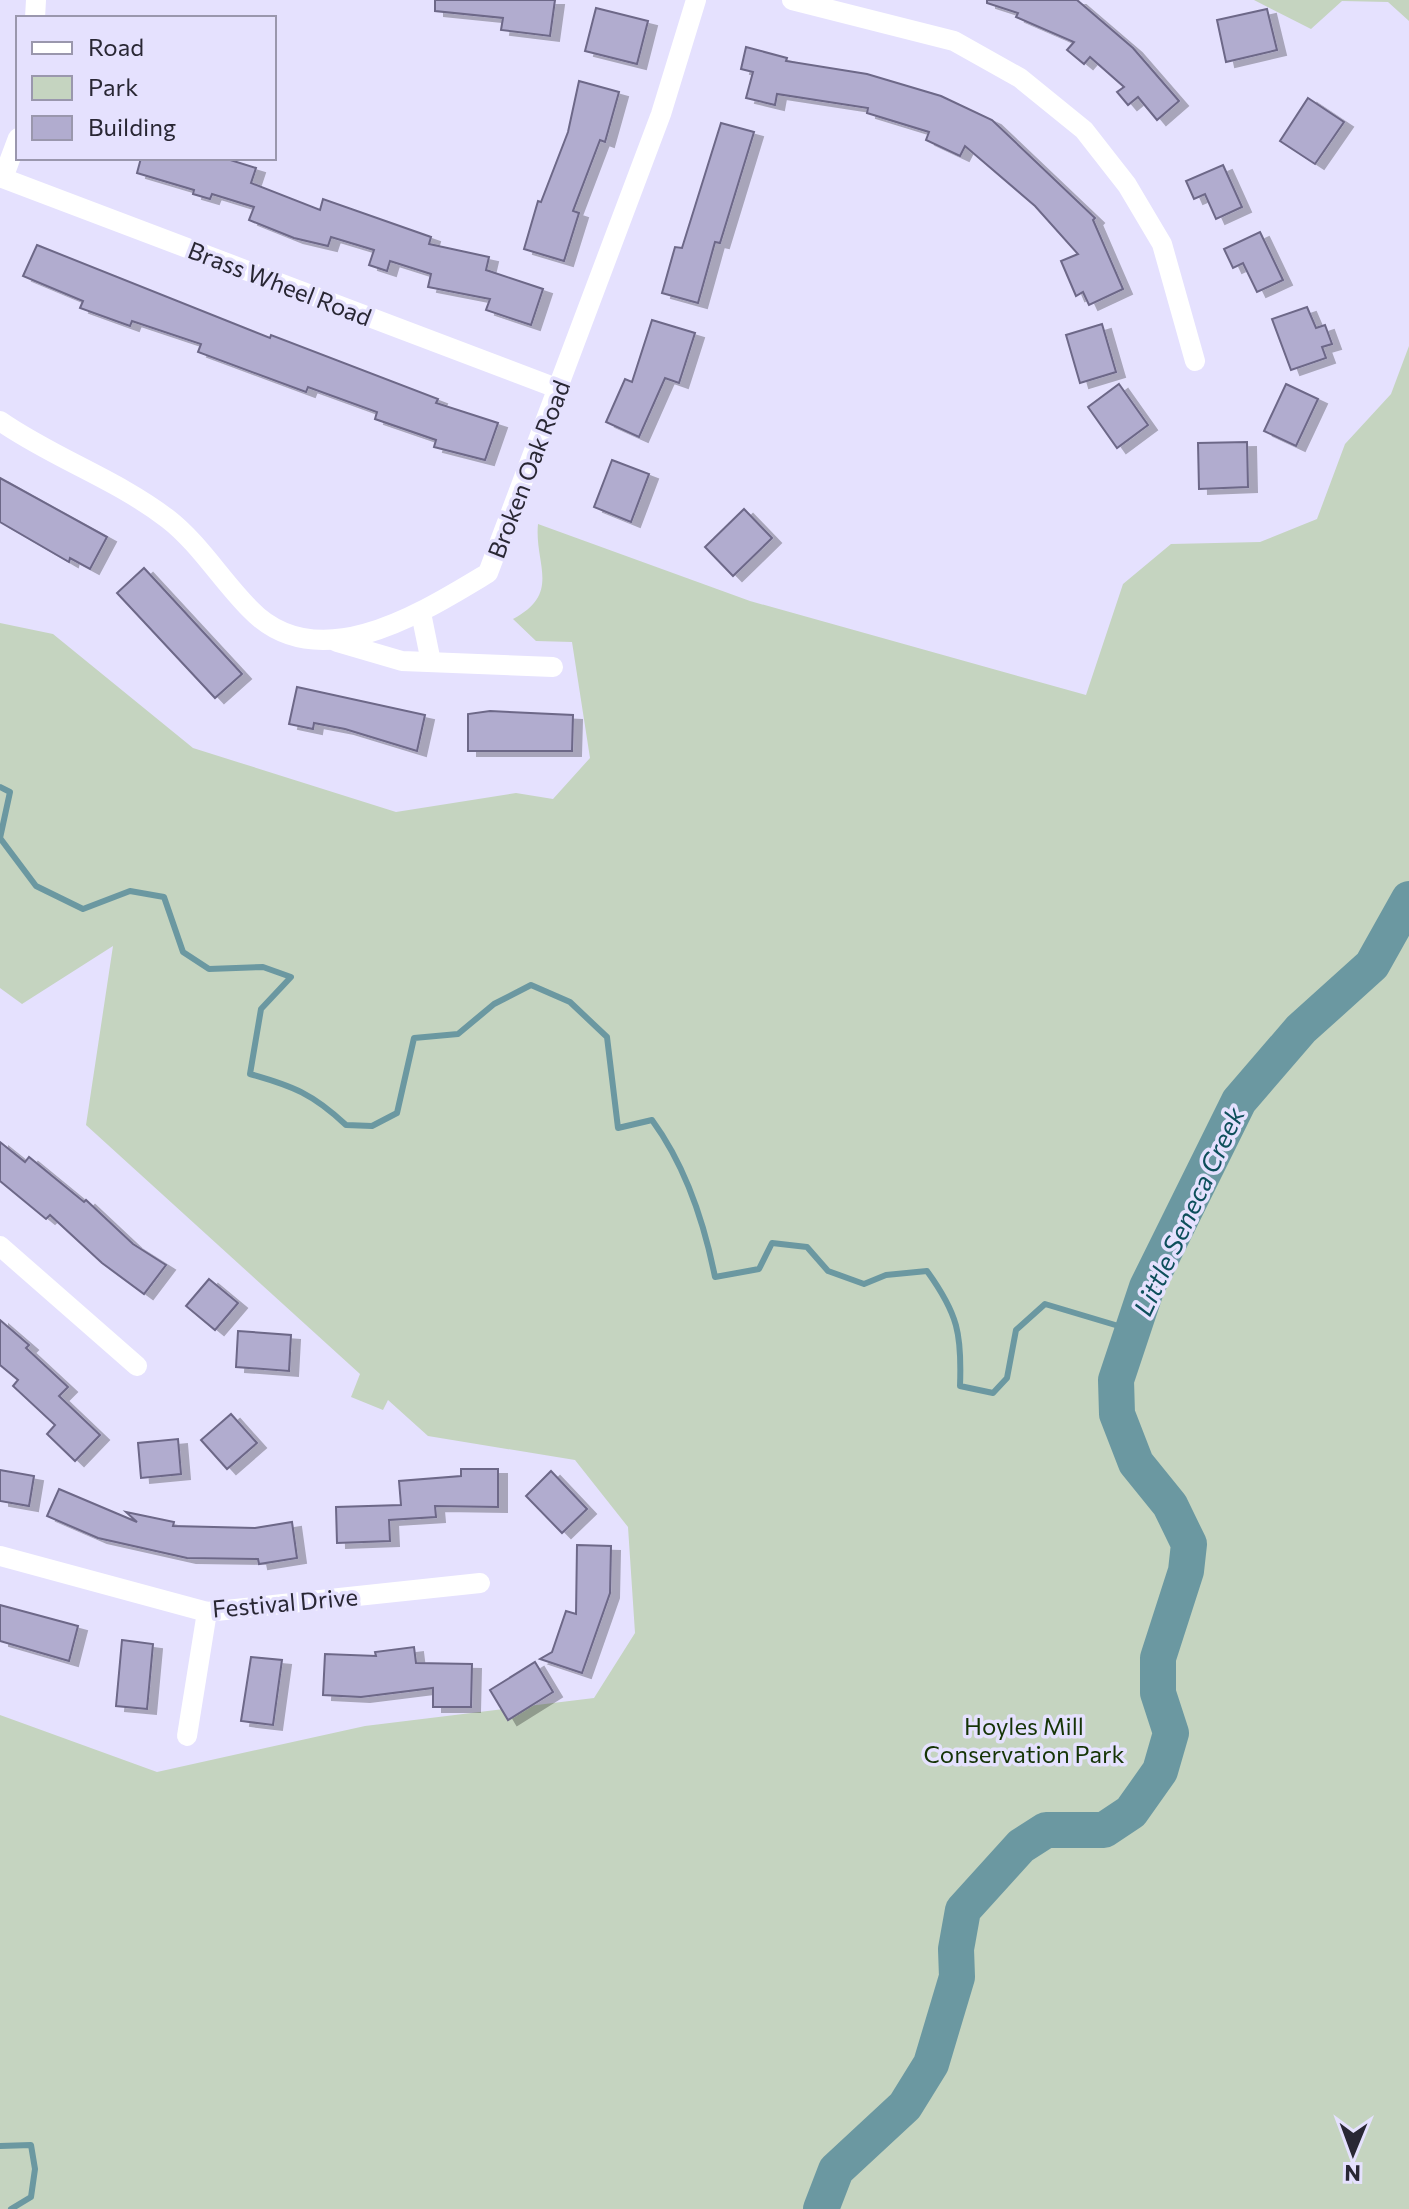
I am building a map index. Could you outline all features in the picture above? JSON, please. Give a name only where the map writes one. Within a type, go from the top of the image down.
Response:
[{"type":"street","name":"Broken Oak Road","points":[[0,421],[127,490],[172,521],[252,612],[274,627],[306,637],[333,641],[356,637],[421,613],[488,573],[661,114],[696,0]]},
{"type":"street","points":[[792,0],[954,41],[1020,78],[1084,130],[1127,185],[1162,244],[1195,361]]},
{"type":"street","points":[[1,177],[16,143]]},
{"type":"street","name":"Brass Wheel Road","points":[[1,177],[559,389]]},
{"type":"street","points":[[421,613],[431,662]]},
{"type":"street","points":[[333,641],[402,661],[553,667]]},
{"type":"street","points":[[0,1246],[137,1366]]},
{"type":"street","name":"Festival Drive","points":[[0,1556],[207,1612],[480,1583]]},
{"type":"street","points":[[187,1736],[207,1612]]},
{"type":"green space","points":[[1254,0],[1409,0],[1409,21],[1388,2],[1342,1],[1311,29]]},
{"type":"green space","name":"Hoyles Mill Conservation Park","points":[[1409,346],[1409,2209],[0,2209],[0,1715],[157,1772],[365,1726],[594,1698],[635,1633],[628,1527],[575,1460],[428,1436],[388,1400],[383,1410],[351,1397],[360,1374],[86,1125],[113,946],[22,1004],[0,988],[0,623],[53,634],[193,748],[396,812],[516,793],[553,799],[590,758],[572,642],[536,641],[513,619],[528,609],[541,588],[538,524],[750,601],[1086,695],[1123,584],[1171,544],[1260,542],[1317,519],[1345,444],[1391,394]]},
{"type":"building","points":[[435,0],[555,0],[550,36],[501,30],[503,18],[435,11]]},
{"type":"building","points":[[987,0],[1077,0],[1133,48],[1179,101],[1157,120],[1138,97],[1128,105],[1117,92],[1124,87],[1090,57],[1084,64],[1067,50],[1074,42],[1016,17],[1018,13],[987,3]]},
{"type":"building","points":[[596,8],[648,21],[637,64],[585,51]]},
{"type":"building","points":[[1267,9],[1277,50],[1226,62],[1217,20]]},
{"type":"building","points":[[746,47],[787,58],[786,61],[867,74],[941,96],[992,120],[1095,218],[1093,220],[1123,289],[1089,305],[1083,292],[1076,296],[1061,261],[1078,254],[1035,206],[965,146],[960,156],[926,140],[929,132],[867,113],[868,108],[777,94],[775,105],[746,98],[753,72],[741,69]]},
{"type":"building","points":[[579,81],[619,92],[605,142],[600,140],[573,211],[579,213],[564,261],[524,249],[538,201],[541,202],[568,132]]},
{"type":"building","points":[[1308,98],[1344,122],[1315,164],[1280,141]]},
{"type":"building","points":[[721,123],[754,132],[720,243],[715,242],[698,303],[662,293],[675,247],[682,248]]},
{"type":"building","points":[[140,160],[230,160],[256,168],[251,183],[320,210],[323,199],[431,237],[429,244],[489,257],[486,270],[543,289],[531,325],[486,310],[490,299],[428,287],[431,274],[390,261],[387,271],[369,265],[374,250],[331,237],[328,246],[294,238],[249,220],[254,207],[212,194],[210,199],[193,194],[194,190],[137,173]]},
{"type":"building","points":[[1223,165],[1242,207],[1216,219],[1205,194],[1194,199],[1186,181]]},
{"type":"building","points":[[1260,232],[1283,280],[1257,292],[1243,263],[1233,268],[1224,249]]},
{"type":"building","points":[[37,245],[270,338],[271,335],[438,399],[436,403],[498,423],[485,460],[434,447],[436,440],[375,419],[377,412],[308,387],[306,392],[198,352],[201,344],[132,321],[130,326],[80,308],[83,301],[23,276]]},
{"type":"building","points":[[1307,307],[1316,328],[1325,325],[1332,344],[1322,347],[1326,358],[1291,370],[1272,319]]},
{"type":"building","points":[[652,320],[695,333],[679,383],[665,378],[639,437],[606,422],[625,379],[632,382]]},
{"type":"building","points":[[1102,324],[1116,372],[1080,383],[1066,335]]},
{"type":"building","points":[[1119,384],[1148,425],[1117,448],[1088,407]]},
{"type":"building","points":[[1286,384],[1318,399],[1296,446],[1264,431]]},
{"type":"building","points":[[1247,442],[1248,487],[1199,489],[1198,443]]},
{"type":"building","points":[[612,460],[649,474],[631,522],[594,507]]},
{"type":"building","points":[[0,478],[107,537],[90,569],[70,558],[69,562],[0,522]]},
{"type":"building","points":[[744,509],[772,538],[733,576],[705,547]]},
{"type":"building","points":[[144,568],[242,674],[215,698],[117,593]]},
{"type":"building","points":[[297,687],[425,715],[417,751],[345,729],[314,723],[313,729],[289,724]]},
{"type":"building","points":[[490,711],[573,715],[572,751],[468,751],[468,714]]},
{"type":"building","points":[[0,1142],[25,1162],[29,1157],[84,1202],[86,1200],[133,1244],[166,1265],[144,1294],[102,1263],[50,1215],[46,1219],[0,1181]]},
{"type":"building","points":[[209,1279],[238,1303],[215,1330],[186,1306]]},
{"type":"building","points":[[0,1320],[29,1345],[26,1348],[68,1387],[59,1396],[100,1435],[75,1461],[47,1434],[55,1425],[13,1386],[18,1380],[0,1365]]},
{"type":"building","points":[[238,1331],[291,1335],[289,1371],[236,1367]]},
{"type":"building","points":[[231,1414],[257,1443],[227,1469],[201,1440]]},
{"type":"building","points":[[178,1439],[181,1474],[141,1478],[138,1443]]},
{"type":"building","points":[[461,1469],[498,1469],[498,1507],[435,1506],[436,1517],[389,1520],[390,1541],[337,1543],[336,1507],[401,1505],[399,1481],[461,1476]]},
{"type":"building","points":[[0,1470],[34,1476],[29,1506],[0,1501]]},
{"type":"building","points":[[551,1471],[587,1509],[562,1533],[526,1496]]},
{"type":"building","points":[[59,1489],[137,1522],[126,1512],[174,1522],[173,1526],[255,1528],[292,1522],[297,1558],[259,1564],[258,1559],[187,1558],[98,1538],[47,1516]]},
{"type":"building","points":[[577,1545],[611,1546],[610,1593],[582,1673],[540,1659],[552,1652],[566,1611],[576,1614]]},
{"type":"building","points":[[0,1605],[78,1626],[69,1661],[0,1641]]},
{"type":"building","points":[[122,1640],[153,1644],[147,1709],[116,1706]]},
{"type":"building","points":[[414,1647],[416,1663],[472,1664],[471,1707],[433,1707],[433,1688],[361,1697],[323,1695],[325,1654],[376,1656],[375,1652]]},
{"type":"building","points":[[251,1657],[282,1660],[273,1725],[241,1721]]},
{"type":"building","points":[[535,1662],[553,1692],[508,1720],[490,1690]]},
{"type":"waterway","points":[[0,787],[10,792],[0,838],[36,886],[83,909],[130,891],[164,897],[183,952],[209,969],[263,967],[291,977],[261,1009],[250,1074],[302,1092],[346,1125],[372,1126],[397,1113],[414,1038],[458,1034],[494,1004],[531,985],[570,1002],[607,1037],[618,1128],[652,1120],[664,1137],[692,1195],[715,1277],[759,1269],[772,1243],[807,1247],[828,1271],[864,1284],[886,1275],[927,1271],[946,1300],[956,1325],[960,1386],[993,1393],[1007,1378],[1016,1330],[1045,1304],[1132,1330]]},
{"type":"waterway","name":"Little Seneca Creek","points":[[821,2209],[836,2170],[905,2106],[931,2064],[957,1977],[956,1949],[963,1910],[1021,1846],[1046,1830],[1104,1830],[1131,1812],[1160,1771],[1171,1733],[1158,1693],[1158,1658],[1186,1571],[1189,1544],[1170,1505],[1136,1463],[1117,1414],[1116,1380],[1147,1287],[1239,1101],[1301,1029],[1372,965],[1409,899]]},
{"type":"waterway","points":[[0,2146],[31,2145],[35,2169],[31,2197],[11,2209]]}]
